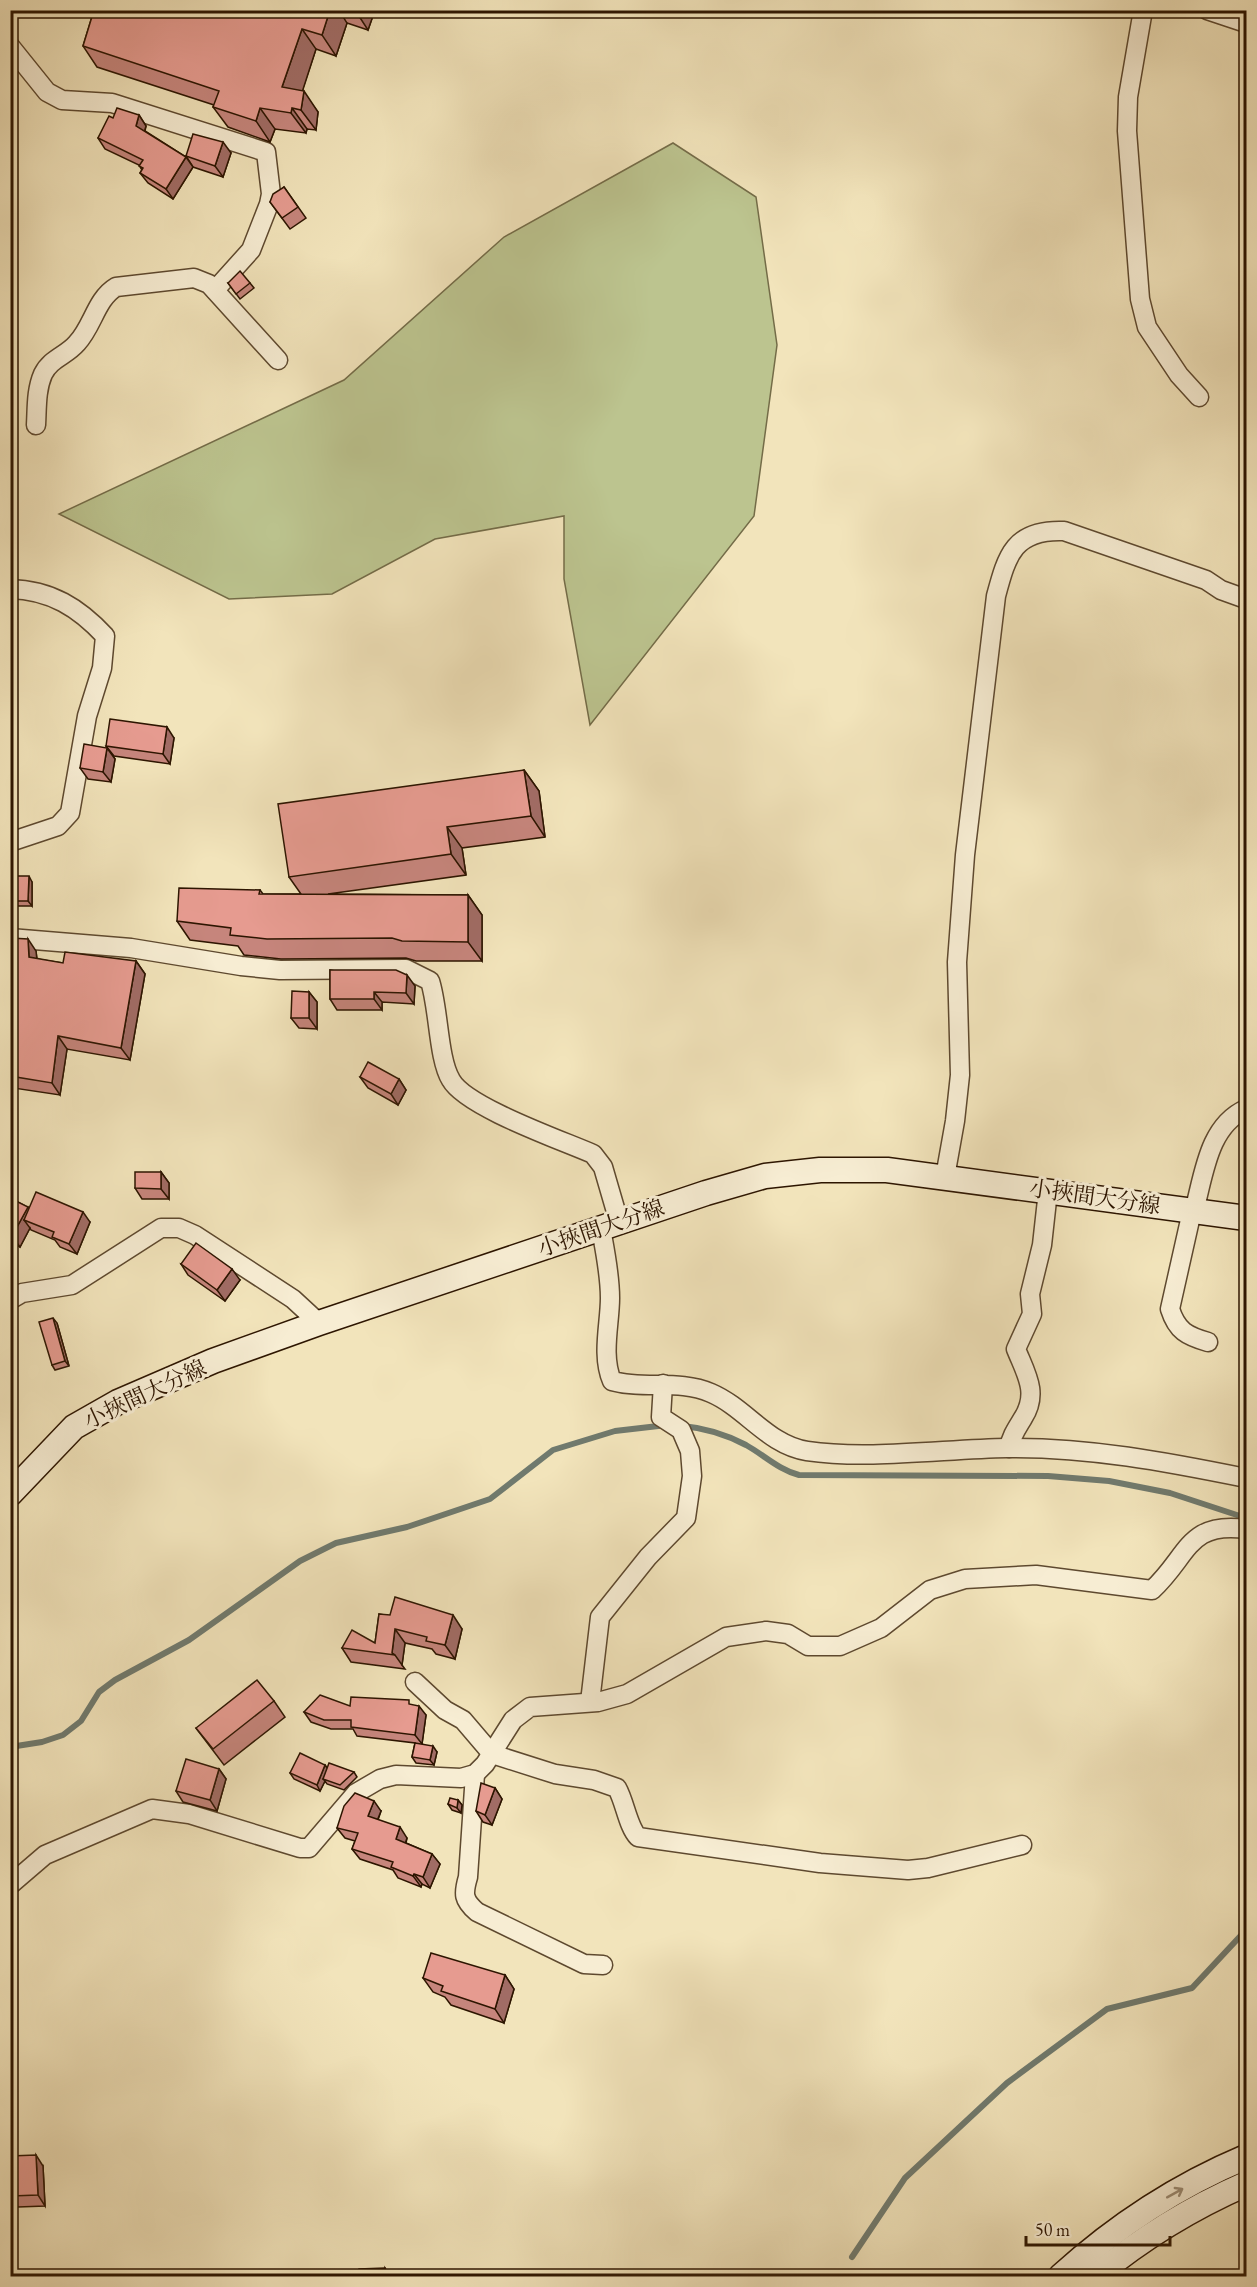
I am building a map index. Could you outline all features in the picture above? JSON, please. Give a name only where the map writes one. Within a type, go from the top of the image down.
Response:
[{"type":"main road","name":"小挾間大分線","points":[[10,1494],[74,1427],[118,1402],[213,1361],[319,1323],[765,1176],[819,1170],[887,1170],[1246,1218]]},
{"type":"main road","points":[[1061,2277],[1117,2229],[1147,2209],[1246,2157]]},
{"type":"main road","points":[[1096,2277],[1127,2251],[1184,2214],[1246,2184]]},
{"type":"street","points":[[1143,10],[1128,98],[1127,131],[1140,299],[1147,327],[1179,375],[1199,397]]},
{"type":"street","points":[[1207,10],[1246,23]]},
{"type":"street","points":[[10,46],[47,92],[62,100],[112,103],[266,152],[271,194],[269,204],[251,250],[215,290]]},
{"type":"street","points":[[36,425],[39,386],[44,373],[51,362],[76,345],[106,293],[116,287],[194,278],[209,284],[278,360]]},
{"type":"street","points":[[945,1177],[960,1075],[957,962],[965,855],[996,596],[1007,557],[1024,538],[1049,530],[1064,531],[1206,580],[1221,590],[1246,599]]},
{"type":"street","points":[[10,589],[55,597],[85,614],[105,636],[102,668],[87,716],[70,813],[57,826],[10,842]]},
{"type":"street","points":[[10,830],[32,833]]},
{"type":"street","points":[[10,938],[131,948],[280,970],[406,969],[430,981],[436,1002],[440,1041],[450,1080],[467,1097],[592,1154],[603,1167],[610,1226],[608,1371],[612,1381],[623,1384],[682,1384],[712,1393],[782,1444],[805,1451],[835,1454],[1009,1448],[1078,1450],[1143,1458],[1246,1478]]},
{"type":"street","points":[[1208,1342],[1186,1335],[1174,1322],[1170,1309],[1193,1211],[1213,1142],[1224,1125],[1246,1108]]},
{"type":"street","points":[[1009,1448],[1010,1438],[1029,1409],[1032,1397],[1029,1377],[1016,1349],[1032,1314],[1030,1294],[1042,1245],[1048,1191]]},
{"type":"street","points":[[10,1300],[22,1293],[72,1284],[161,1228],[179,1228],[195,1235],[292,1299],[319,1323]]},
{"type":"street","points":[[590,1702],[600,1617],[648,1557],[686,1518],[692,1476],[690,1451],[681,1431],[662,1418],[663,1384]]},
{"type":"street","points":[[10,1885],[45,1855],[152,1809],[189,1814],[300,1848],[309,1848],[356,1793],[381,1779],[396,1775],[461,1778],[475,1774],[492,1754],[513,1720],[530,1707],[590,1702],[627,1694],[726,1637],[766,1630],[788,1634],[808,1646],[840,1646],[881,1628],[930,1590],[966,1579],[1036,1575],[1152,1590],[1167,1576],[1186,1549],[1206,1530],[1225,1526],[1246,1529]]},
{"type":"street","points":[[415,1682],[445,1710],[463,1720],[492,1754],[555,1774],[594,1780],[617,1788],[627,1806],[632,1830],[638,1837],[660,1842],[820,1863],[908,1870],[927,1868],[1022,1845]]},
{"type":"street","points":[[475,1774],[468,1877],[463,1893],[465,1902],[477,1912],[584,1964],[603,1965]]},
{"type":"green space","points":[[673,143],[756,197],[777,345],[754,516],[590,725],[564,579],[564,516],[435,539],[332,594],[229,599],[59,514],[344,380],[504,237]]},
{"type":"building","points":[[94,10],[330,10],[322,35],[302,29],[282,87],[304,91],[301,110],[292,108],[291,113],[260,108],[256,121],[213,107],[219,91],[83,46]]},
{"type":"building","points":[[117,108],[139,115],[136,126],[186,157],[166,189],[140,173],[143,168],[139,166],[143,160],[98,138],[109,116],[113,118]]},
{"type":"building","points":[[193,134],[223,142],[215,166],[186,156]]},
{"type":"building","points":[[284,187],[298,207],[282,218],[270,202],[273,194]]},
{"type":"building","points":[[240,271],[250,283],[236,294],[228,283]]},
{"type":"building","points":[[110,719],[167,727],[163,754],[106,746]]},
{"type":"building","points":[[84,744],[107,748],[103,772],[80,768]]},
{"type":"building","points":[[524,770],[531,816],[447,827],[451,854],[289,877],[278,804]]},
{"type":"building","points":[[10,876],[29,876],[28,901],[10,901]]},
{"type":"building","points":[[179,888],[260,890],[259,894],[468,895],[468,942],[402,941],[392,938],[267,939],[230,935],[231,928],[177,921]]},
{"type":"building","points":[[10,938],[28,939],[29,957],[63,963],[65,952],[136,961],[121,1048],[58,1036],[52,1083],[10,1076]]},
{"type":"building","points":[[330,970],[396,970],[407,975],[406,993],[374,992],[374,999],[330,999]]},
{"type":"building","points":[[292,991],[309,992],[309,1018],[291,1018]]},
{"type":"building","points":[[368,1062],[399,1079],[391,1094],[360,1077]]},
{"type":"building","points":[[135,1172],[161,1172],[161,1189],[135,1188]]},
{"type":"building","points":[[36,1192],[83,1212],[69,1244],[52,1237],[54,1232],[24,1220]]},
{"type":"building","points":[[10,1198],[28,1207],[12,1236],[10,1235]]},
{"type":"building","points":[[196,1243],[232,1269],[217,1290],[181,1264]]},
{"type":"building","points":[[53,1318],[65,1361],[52,1365],[39,1322]]},
{"type":"building","points":[[395,1597],[453,1615],[445,1645],[426,1641],[427,1637],[395,1629],[392,1653],[395,1655],[342,1648],[352,1630],[375,1643],[379,1614],[390,1615]]},
{"type":"building","points":[[257,1680],[274,1701],[213,1749],[196,1728]]},
{"type":"building","points":[[320,1695],[350,1706],[351,1697],[409,1700],[409,1704],[419,1706],[415,1735],[351,1727],[351,1720],[324,1720],[304,1712]]},
{"type":"building","points":[[415,1743],[433,1746],[430,1760],[412,1757]]},
{"type":"building","points":[[300,1753],[325,1765],[317,1785],[290,1773]]},
{"type":"building","points":[[186,1759],[219,1769],[210,1800],[176,1791]]},
{"type":"building","points":[[329,1763],[354,1772],[340,1785],[323,1779]]},
{"type":"building","points":[[481,1783],[495,1788],[485,1815],[476,1811]]},
{"type":"building","points":[[355,1793],[374,1801],[368,1816],[400,1827],[396,1839],[432,1854],[423,1877],[414,1874],[413,1876],[391,1867],[393,1862],[352,1849],[358,1833],[337,1828],[344,1806]]},
{"type":"building","points":[[450,1798],[458,1800],[457,1808],[448,1804]]},
{"type":"building","points":[[431,1953],[505,1975],[495,2009],[441,1991],[443,1986],[423,1978]]},
{"type":"building","points":[[36,2155],[38,2195],[11,2196],[10,2156]]},
{"type":"building","points":[[385,2268],[386,2277],[359,2277],[359,2269]]},
{"type":"waterway","points":[[10,1747],[42,1742],[63,1735],[81,1721],[99,1692],[115,1680],[189,1640],[300,1561],[336,1543],[407,1527],[490,1499],[553,1450],[615,1431],[667,1425]]},
{"type":"waterway","points":[[683,1426],[708,1430],[731,1438],[785,1470],[799,1475],[1048,1476],[1109,1481],[1170,1493],[1246,1518]]},
{"type":"waterway","points":[[852,2257],[905,2178],[1007,2083],[1107,2009],[1192,1988],[1246,1930]]}]
